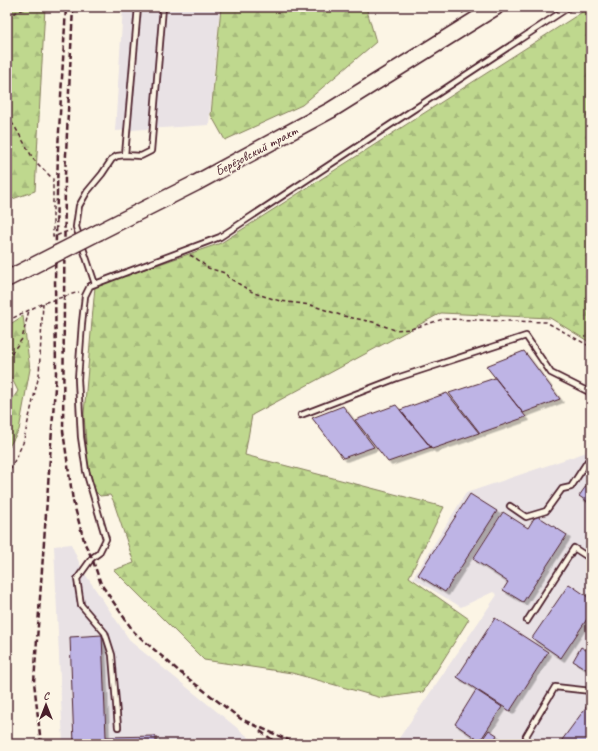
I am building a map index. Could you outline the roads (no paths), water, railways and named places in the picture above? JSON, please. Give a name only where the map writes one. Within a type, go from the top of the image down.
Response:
[{"type":"main road","name":"Берёзовский тракт","points":[[7,279],[196,183],[331,110],[496,7]]},
{"type":"lane","points":[[125,155],[138,7]]},
{"type":"lane","points":[[95,284],[76,227],[79,206],[87,192],[112,159],[117,156],[125,155],[140,156],[151,151],[163,7]]},
{"type":"lane","points":[[118,727],[112,655],[105,633],[81,605],[78,579],[92,558],[99,553],[106,539],[86,471],[81,437],[78,379],[82,323],[87,290],[95,284],[220,237],[569,7]]},
{"type":"lane","points":[[301,415],[397,378],[526,336],[551,373],[591,393]]},
{"type":"lane","points":[[510,506],[526,517],[546,511],[562,489],[571,487],[591,456]]},
{"type":"lane","points":[[527,622],[574,548],[591,559]]},
{"type":"lane","points":[[526,736],[555,687],[591,692]]},
{"type":"railway","points":[[41,744],[34,682],[56,373],[55,279],[58,149],[66,7]]},
{"type":"railway","points":[[73,7],[65,175],[63,431],[73,501],[85,544],[92,558],[101,584],[134,632],[181,673],[241,719],[297,744]]},
{"type":"railway","points":[[260,731],[278,744]]}]
